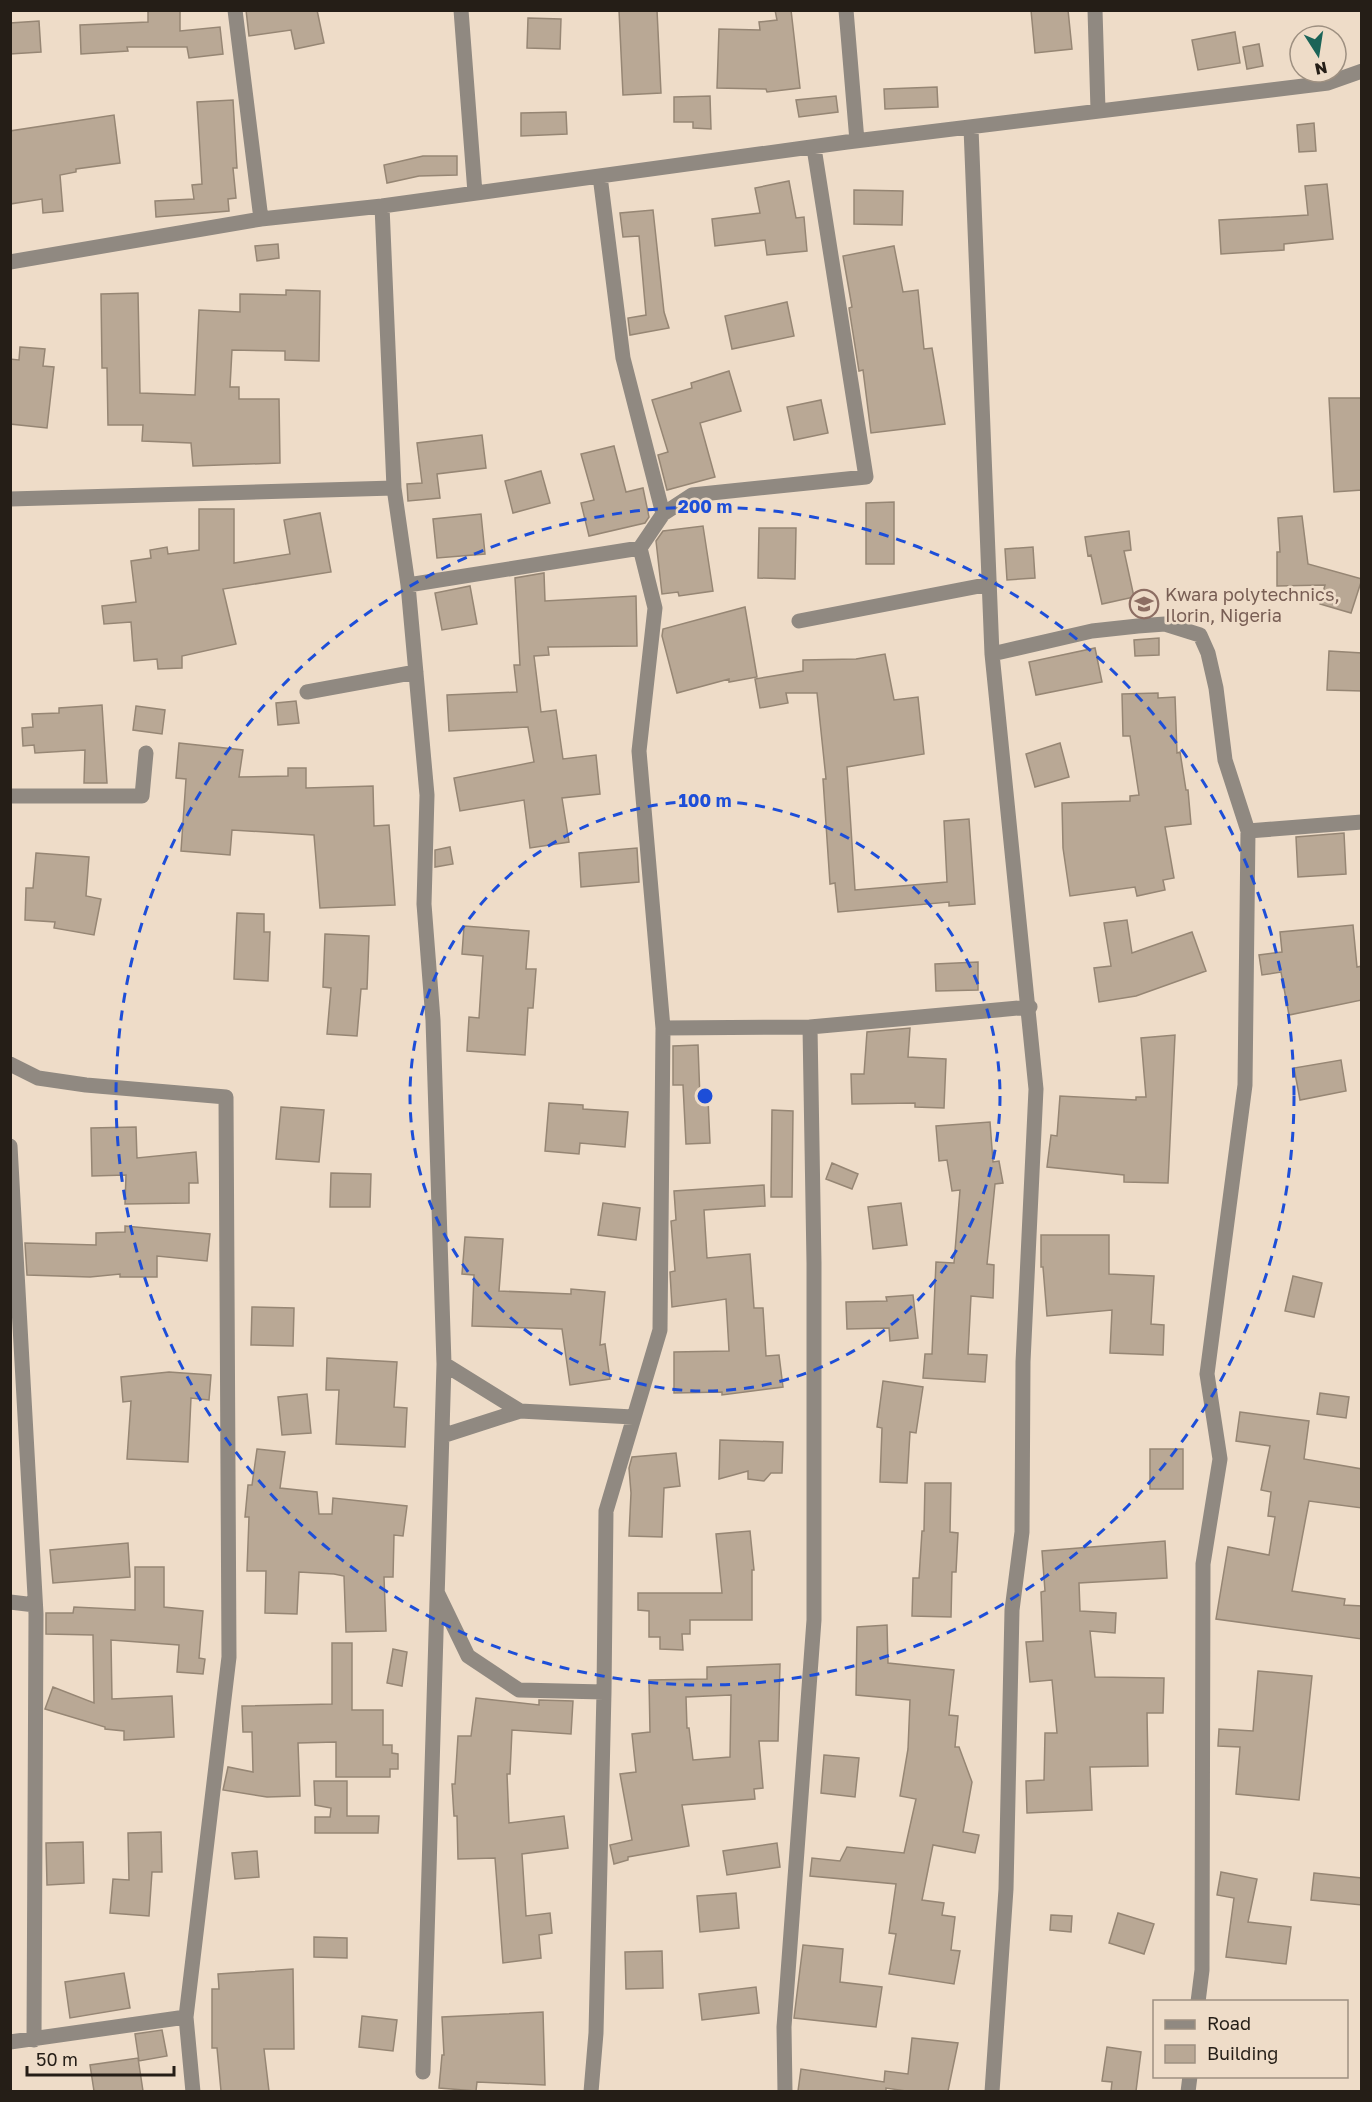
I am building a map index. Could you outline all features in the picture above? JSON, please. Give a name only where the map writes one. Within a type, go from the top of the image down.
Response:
[{"type":"street","points":[[235,10],[261,219]]},
{"type":"street","points":[[460,10],[475,193]]},
{"type":"street","points":[[846,10],[857,141]]},
{"type":"street","points":[[1095,10],[1098,110]]},
{"type":"street","points":[[10,262],[261,219],[382,206],[857,141],[1328,83],[1362,71]]},
{"type":"street","points":[[971,128],[992,654],[1030,1007],[1036,1089],[1023,1362],[1022,1532],[1012,1610],[1006,1889],[992,2091]]},
{"type":"street","points":[[408,585],[640,548],[663,514],[692,495],[866,477],[814,148]]},
{"type":"street","points":[[600,176],[623,358],[663,514]]},
{"type":"street","points":[[382,206],[394,488],[408,585],[427,795],[424,904],[432,1020],[444,1364],[423,2072]]},
{"type":"street","points":[[10,499],[394,488]]},
{"type":"street","points":[[591,2091],[596,2033],[606,1510],[660,1330],[663,1028],[639,751],[655,608],[640,548]]},
{"type":"street","points":[[799,621],[990,584]]},
{"type":"street","points":[[992,654],[1092,631],[1138,626],[1165,624],[1200,635],[1208,654],[1216,688],[1225,760],[1248,831],[1245,1085],[1207,1374],[1220,1459],[1203,1564],[1202,1970],[1198,2000]]},
{"type":"street","points":[[307,692],[416,672]]},
{"type":"street","points":[[11,796],[142,796],[146,753]]},
{"type":"street","points":[[10,790],[10,804]]},
{"type":"street","points":[[1248,831],[1362,822]]},
{"type":"street","points":[[663,1028],[810,1027],[1030,1007]]},
{"type":"street","points":[[785,2091],[784,2027],[814,1620],[814,1275],[810,1027]]},
{"type":"street","points":[[10,1064],[38,1078],[226,1097],[229,1657],[186,2017],[193,2091]]},
{"type":"street","points":[[10,1146],[15,1330],[27,1466],[35,1605],[34,2040]]},
{"type":"street","points":[[444,1364],[520,1411]]},
{"type":"street","points":[[442,1436],[520,1411],[633,1417]]},
{"type":"street","points":[[10,1467],[27,1466]]},
{"type":"street","points":[[437,1592],[468,1656],[519,1690],[604,1692]]},
{"type":"street","points":[[10,1602],[35,1605]]},
{"type":"street","points":[[10,2042],[186,2017]]},
{"type":"building","points":[[246,10],[317,10],[324,43],[295,49],[291,30],[249,36]]},
{"type":"building","points":[[619,10],[657,10],[661,93],[623,95]]},
{"type":"building","points":[[775,10],[791,10],[800,88],[767,92],[766,89],[717,88],[719,29],[760,30],[759,22],[777,20]]},
{"type":"building","points":[[1031,10],[1068,10],[1072,49],[1035,53]]},
{"type":"building","points":[[148,11],[180,11],[180,31],[220,27],[223,54],[189,58],[187,47],[127,47],[128,51],[81,54],[80,25],[148,22]]},
{"type":"building","points":[[528,18],[561,19],[560,49],[527,48]]},
{"type":"building","points":[[39,21],[41,52],[10,54],[10,23]]},
{"type":"building","points":[[1235,32],[1240,63],[1198,70],[1192,40]]},
{"type":"building","points":[[1259,44],[1263,66],[1247,69],[1243,47]]},
{"type":"building","points":[[937,87],[938,107],[885,109],[884,89]]},
{"type":"building","points":[[710,96],[711,129],[693,128],[693,122],[674,122],[674,97]]},
{"type":"building","points":[[836,96],[838,112],[799,117],[796,100]]},
{"type":"building","points":[[233,100],[237,168],[233,168],[236,198],[228,199],[229,211],[156,217],[155,201],[194,199],[192,185],[202,184],[197,102]]},
{"type":"building","points":[[566,112],[567,134],[521,136],[521,113]]},
{"type":"building","points":[[114,115],[120,163],[76,169],[76,172],[60,175],[63,211],[43,213],[42,199],[10,204],[10,131]]},
{"type":"building","points":[[1314,123],[1316,151],[1299,152],[1297,125]]},
{"type":"building","points":[[423,156],[457,156],[457,175],[419,176],[387,183],[384,165]]},
{"type":"building","points":[[789,181],[796,218],[804,217],[807,251],[767,255],[765,240],[715,246],[712,219],[760,213],[755,188]]},
{"type":"building","points":[[1327,184],[1333,239],[1284,244],[1284,250],[1221,254],[1219,220],[1308,215],[1305,186]]},
{"type":"building","points":[[854,190],[903,191],[902,225],[854,224]]},
{"type":"building","points":[[653,210],[664,312],[669,328],[630,335],[628,318],[646,315],[639,236],[623,237],[620,213]]},
{"type":"building","points":[[278,244],[279,258],[257,261],[255,246]]},
{"type":"building","points":[[894,246],[903,292],[918,290],[924,349],[932,348],[945,424],[871,433],[863,370],[859,371],[849,308],[852,307],[843,256]]},
{"type":"building","points":[[286,290],[320,291],[319,361],[285,360],[285,351],[232,350],[230,387],[239,387],[239,399],[279,399],[280,463],[193,466],[191,443],[142,441],[143,425],[108,425],[107,368],[102,368],[101,294],[138,293],[140,393],[195,395],[199,310],[240,312],[240,294],[286,295]]},
{"type":"building","points":[[787,302],[794,336],[732,349],[725,316]]},
{"type":"building","points":[[20,347],[45,349],[43,366],[54,367],[47,428],[10,424],[10,359],[19,360]]},
{"type":"building","points":[[729,371],[741,411],[700,423],[715,477],[667,490],[658,455],[668,452],[652,400],[692,388],[691,383]]},
{"type":"building","points":[[1329,398],[1362,398],[1362,490],[1334,492]]},
{"type":"building","points":[[821,400],[828,433],[794,440],[787,407]]},
{"type":"building","points":[[482,435],[486,468],[437,474],[440,498],[408,501],[407,484],[422,483],[417,443]]},
{"type":"building","points":[[614,446],[626,492],[643,488],[649,517],[645,523],[589,536],[581,503],[594,500],[581,454]]},
{"type":"building","points":[[541,471],[550,503],[513,513],[505,481]]},
{"type":"building","points":[[894,502],[894,564],[866,564],[866,503]]},
{"type":"building","points":[[199,509],[234,509],[234,563],[290,554],[284,520],[320,513],[331,572],[223,589],[236,644],[182,656],[182,668],[158,669],[157,659],[134,661],[131,622],[104,624],[102,606],[136,602],[131,561],[151,558],[150,550],[167,547],[168,554],[199,550]]},
{"type":"building","points":[[481,514],[485,554],[437,558],[433,519]]},
{"type":"building","points":[[1302,516],[1308,564],[1362,579],[1351,613],[1320,604],[1325,585],[1277,586],[1277,552],[1280,552],[1278,518]]},
{"type":"building","points":[[703,526],[713,591],[679,596],[678,592],[662,594],[656,541],[663,531]]},
{"type":"building","points":[[759,528],[796,528],[795,579],[758,578]]},
{"type":"building","points":[[1129,531],[1131,550],[1124,551],[1134,597],[1102,604],[1085,537]]},
{"type":"building","points":[[1033,547],[1035,578],[1007,580],[1005,549]]},
{"type":"building","points":[[544,573],[545,601],[636,596],[637,646],[548,647],[549,655],[534,656],[541,712],[556,710],[563,759],[596,755],[600,794],[562,798],[569,842],[530,848],[524,800],[460,811],[454,778],[534,762],[528,727],[449,731],[447,695],[517,692],[514,665],[520,665],[515,578]]},
{"type":"building","points":[[470,586],[477,624],[442,630],[435,593]]},
{"type":"building","points":[[745,607],[757,677],[729,682],[729,679],[677,693],[662,636],[663,629]]},
{"type":"building","points":[[1159,638],[1159,655],[1135,656],[1134,640]]},
{"type":"building","points":[[1095,648],[1102,682],[1036,695],[1029,662]]},
{"type":"building","points":[[1329,651],[1362,653],[1362,691],[1327,690]]},
{"type":"building","points":[[885,654],[894,700],[918,697],[924,754],[847,767],[855,890],[947,882],[944,821],[969,819],[975,904],[949,906],[949,902],[838,912],[835,883],[830,884],[823,779],[826,779],[817,693],[786,693],[788,703],[760,708],[755,679],[803,671],[803,660],[856,659]]},
{"type":"building","points":[[1158,693],[1158,698],[1175,697],[1177,753],[1180,752],[1186,790],[1188,790],[1191,824],[1165,827],[1174,878],[1163,880],[1165,890],[1137,896],[1135,887],[1070,896],[1063,848],[1062,803],[1130,801],[1130,796],[1139,795],[1130,736],[1123,736],[1122,694]]},
{"type":"building","points":[[296,701],[299,723],[278,725],[276,703]]},
{"type":"building","points":[[102,705],[107,783],[84,783],[85,750],[35,753],[34,745],[23,746],[22,728],[33,727],[32,714],[59,713],[59,708]]},
{"type":"building","points":[[136,706],[165,710],[162,734],[133,730]]},
{"type":"building","points":[[179,743],[243,750],[239,777],[288,776],[288,768],[306,768],[306,788],[373,786],[374,826],[389,825],[395,905],[320,908],[314,835],[232,830],[230,855],[181,851],[186,779],[176,778]]},
{"type":"building","points":[[1060,743],[1069,777],[1035,787],[1026,754]]},
{"type":"building","points":[[1344,833],[1346,874],[1298,877],[1296,837]]},
{"type":"building","points":[[450,847],[453,864],[435,867],[435,850]]},
{"type":"building","points":[[637,848],[639,882],[581,887],[579,853]]},
{"type":"building","points":[[36,853],[89,857],[86,896],[101,899],[94,935],[54,928],[55,922],[25,920],[26,888],[33,888]]},
{"type":"building","points":[[237,913],[264,914],[264,932],[270,932],[268,981],[234,979]]},
{"type":"building","points":[[1127,920],[1132,953],[1192,932],[1206,971],[1136,996],[1099,1002],[1094,968],[1111,966],[1104,923]]},
{"type":"building","points":[[1353,925],[1357,967],[1362,966],[1362,1000],[1289,1015],[1281,972],[1262,975],[1259,955],[1282,952],[1280,932]]},
{"type":"building","points":[[464,926],[529,931],[526,969],[536,969],[533,1008],[528,1008],[525,1055],[467,1051],[469,1017],[479,1018],[483,956],[462,954]]},
{"type":"building","points":[[325,934],[369,936],[367,989],[361,989],[357,1036],[327,1034],[331,988],[323,987]]},
{"type":"building","points":[[978,962],[978,990],[936,991],[935,964]]},
{"type":"building","points":[[910,1028],[908,1057],[946,1059],[944,1108],[915,1107],[915,1103],[852,1104],[851,1074],[864,1074],[867,1032]]},
{"type":"building","points":[[1175,1035],[1168,1183],[1124,1182],[1124,1175],[1047,1167],[1051,1135],[1057,1136],[1060,1096],[1136,1100],[1136,1097],[1146,1097],[1141,1038]]},
{"type":"building","points":[[698,1045],[700,1099],[708,1099],[710,1143],[686,1144],[683,1085],[673,1085],[673,1046]]},
{"type":"building","points":[[1341,1060],[1346,1091],[1300,1100],[1294,1068]]},
{"type":"building","points":[[549,1103],[583,1105],[583,1109],[628,1112],[625,1147],[580,1143],[579,1154],[545,1151]]},
{"type":"building","points":[[281,1107],[324,1110],[319,1162],[276,1159]]},
{"type":"building","points":[[772,1110],[793,1111],[792,1197],[771,1197]]},
{"type":"building","points":[[990,1122],[993,1162],[999,1161],[1003,1183],[995,1184],[987,1264],[994,1265],[993,1298],[971,1296],[968,1354],[987,1355],[985,1382],[923,1378],[925,1354],[932,1354],[936,1262],[954,1263],[960,1190],[952,1191],[947,1160],[939,1161],[936,1126]]},
{"type":"building","points":[[136,1127],[137,1158],[196,1152],[198,1183],[189,1183],[189,1203],[125,1204],[126,1175],[92,1176],[91,1128]]},
{"type":"building","points":[[832,1163],[858,1174],[852,1189],[826,1179]]},
{"type":"building","points":[[331,1173],[371,1174],[370,1207],[330,1207]]},
{"type":"building","points":[[764,1185],[765,1206],[704,1210],[707,1258],[750,1254],[754,1308],[763,1308],[766,1356],[779,1355],[783,1387],[722,1395],[722,1392],[674,1393],[674,1352],[729,1351],[726,1299],[672,1307],[670,1272],[675,1271],[671,1221],[676,1220],[674,1191]]},
{"type":"building","points":[[603,1203],[640,1208],[636,1240],[598,1235]]},
{"type":"building","points":[[901,1203],[907,1245],[873,1249],[868,1207]]},
{"type":"building","points":[[125,1226],[210,1234],[207,1261],[157,1256],[157,1277],[120,1277],[120,1274],[90,1277],[27,1275],[25,1243],[96,1245],[96,1233],[125,1232]]},
{"type":"building","points":[[1041,1235],[1109,1235],[1109,1274],[1154,1276],[1151,1324],[1164,1325],[1163,1355],[1110,1353],[1112,1310],[1047,1316],[1043,1267],[1041,1267]]},
{"type":"building","points":[[465,1237],[503,1239],[499,1291],[571,1294],[571,1289],[605,1292],[600,1345],[605,1344],[610,1379],[570,1385],[562,1329],[472,1326],[474,1275],[462,1274]]},
{"type":"building","points":[[1293,1276],[1322,1283],[1314,1317],[1285,1311]]},
{"type":"building","points":[[913,1295],[918,1338],[890,1341],[889,1328],[847,1329],[846,1302],[887,1301],[886,1297]]},
{"type":"building","points":[[252,1307],[294,1308],[293,1346],[251,1345]]},
{"type":"building","points":[[327,1358],[397,1362],[394,1407],[407,1408],[405,1447],[336,1444],[339,1390],[326,1390]]},
{"type":"building","points":[[169,1372],[211,1375],[209,1400],[191,1398],[188,1462],[127,1459],[131,1401],[123,1402],[121,1377]]},
{"type":"building","points":[[883,1381],[923,1387],[916,1433],[910,1432],[907,1483],[880,1482],[882,1428],[877,1427]]},
{"type":"building","points":[[1320,1393],[1349,1397],[1346,1418],[1317,1414]]},
{"type":"building","points":[[307,1394],[311,1433],[282,1435],[278,1397]]},
{"type":"building","points":[[1240,1412],[1309,1421],[1304,1459],[1362,1469],[1362,1508],[1309,1501],[1292,1591],[1345,1599],[1344,1605],[1362,1606],[1362,1639],[1216,1619],[1228,1547],[1269,1555],[1275,1517],[1268,1516],[1271,1492],[1261,1490],[1270,1446],[1236,1441]]},
{"type":"building","points":[[720,1440],[783,1442],[782,1473],[771,1473],[764,1481],[748,1479],[748,1471],[719,1479]]},
{"type":"building","points":[[257,1449],[285,1452],[280,1488],[317,1492],[319,1514],[332,1514],[333,1498],[407,1506],[403,1536],[394,1535],[393,1577],[384,1577],[386,1631],[346,1632],[344,1576],[334,1574],[299,1572],[297,1614],[265,1613],[266,1571],[247,1571],[249,1517],[245,1517],[248,1485],[252,1485]]},
{"type":"building","points":[[1150,1449],[1183,1449],[1183,1489],[1150,1489]]},
{"type":"building","points":[[676,1453],[680,1486],[664,1488],[662,1537],[629,1536],[631,1493],[629,1468],[632,1457]]},
{"type":"building","points":[[925,1483],[951,1483],[950,1532],[958,1533],[956,1572],[952,1572],[951,1617],[912,1616],[913,1578],[919,1578],[922,1531],[924,1531]]},
{"type":"building","points":[[750,1531],[754,1570],[752,1570],[752,1620],[690,1620],[690,1634],[682,1634],[683,1650],[660,1649],[660,1637],[649,1637],[649,1611],[638,1610],[638,1593],[722,1593],[716,1534]]},
{"type":"building","points":[[1165,1541],[1167,1578],[1079,1583],[1080,1611],[1116,1613],[1115,1633],[1090,1631],[1095,1677],[1164,1678],[1163,1713],[1147,1713],[1148,1766],[1090,1767],[1092,1810],[1027,1813],[1026,1781],[1044,1780],[1045,1733],[1057,1733],[1052,1680],[1030,1682],[1026,1642],[1043,1641],[1041,1592],[1045,1591],[1042,1551]]},
{"type":"building","points":[[128,1543],[130,1577],[53,1583],[50,1550]]},
{"type":"building","points":[[135,1567],[164,1567],[164,1607],[203,1611],[199,1658],[205,1659],[203,1674],[177,1672],[179,1645],[111,1640],[112,1699],[172,1696],[174,1737],[124,1740],[124,1731],[105,1729],[105,1727],[45,1709],[53,1687],[94,1703],[93,1635],[46,1634],[46,1613],[73,1613],[74,1607],[135,1610]]},
{"type":"building","points":[[887,1625],[888,1663],[954,1670],[949,1715],[958,1716],[955,1747],[959,1747],[972,1782],[963,1832],[979,1835],[975,1853],[933,1845],[922,1900],[944,1903],[942,1915],[955,1917],[951,1950],[960,1951],[954,1984],[889,1974],[896,1934],[889,1933],[896,1884],[810,1876],[812,1858],[840,1861],[847,1847],[904,1853],[916,1799],[900,1796],[908,1749],[910,1700],[856,1695],[857,1627]]},
{"type":"building","points":[[332,1643],[352,1643],[352,1710],[383,1710],[383,1745],[392,1745],[392,1753],[398,1754],[398,1769],[390,1769],[390,1777],[336,1777],[336,1742],[298,1743],[300,1796],[267,1797],[223,1790],[228,1767],[253,1772],[252,1732],[243,1732],[242,1706],[332,1704]]},
{"type":"building","points":[[393,1649],[407,1652],[402,1686],[387,1683]]},
{"type":"building","points":[[780,1664],[778,1741],[759,1741],[763,1788],[754,1789],[755,1799],[682,1805],[689,1846],[628,1857],[628,1860],[614,1864],[610,1845],[632,1840],[620,1774],[636,1772],[632,1734],[650,1732],[649,1680],[707,1679],[707,1667]],"holes":[[[731,1695],[730,1757],[693,1760],[689,1728],[687,1728],[686,1697]]]},
{"type":"building","points":[[1258,1671],[1312,1676],[1299,1800],[1236,1794],[1240,1747],[1218,1746],[1219,1729],[1253,1731]]},
{"type":"building","points":[[476,1698],[539,1705],[539,1700],[573,1701],[571,1734],[512,1730],[510,1774],[507,1774],[509,1823],[564,1816],[568,1848],[522,1854],[526,1916],[550,1913],[552,1933],[539,1935],[541,1958],[503,1963],[495,1858],[458,1859],[457,1816],[454,1816],[452,1784],[455,1784],[458,1736],[471,1736]]},
{"type":"building","points":[[824,1755],[859,1758],[855,1797],[821,1793]]},
{"type":"building","points":[[314,1781],[347,1781],[347,1816],[379,1816],[378,1833],[315,1833],[315,1817],[330,1817],[331,1808],[315,1805]]},
{"type":"building","points":[[161,1832],[162,1872],[152,1872],[149,1916],[110,1913],[113,1879],[129,1880],[128,1833]]},
{"type":"building","points":[[83,1842],[84,1883],[47,1885],[46,1843]]},
{"type":"building","points":[[777,1843],[780,1867],[727,1875],[723,1851]]},
{"type":"building","points":[[257,1851],[259,1877],[235,1879],[232,1853]]},
{"type":"building","points":[[1221,1872],[1257,1879],[1248,1922],[1291,1927],[1286,1964],[1226,1957],[1234,1898],[1217,1895]]},
{"type":"building","points":[[1314,1873],[1362,1878],[1362,1905],[1311,1900]]},
{"type":"building","points":[[736,1893],[739,1928],[700,1932],[697,1896]]},
{"type":"building","points":[[1118,1913],[1154,1924],[1144,1954],[1109,1943]]},
{"type":"building","points":[[1051,1915],[1072,1916],[1071,1932],[1050,1930]]},
{"type":"building","points":[[314,1937],[347,1938],[347,1958],[314,1957]]},
{"type":"building","points":[[803,1945],[843,1949],[840,1982],[882,1987],[876,2027],[794,2018]]},
{"type":"building","points":[[662,1951],[663,1988],[626,1989],[625,1952]]},
{"type":"building","points":[[293,1969],[294,2049],[264,2049],[269,2091],[221,2091],[217,2048],[212,2048],[212,1989],[219,1989],[218,1974]]},
{"type":"building","points":[[124,1973],[130,2008],[70,2018],[65,1982]]},
{"type":"building","points":[[756,1987],[759,2013],[702,2020],[699,1994]]},
{"type":"building","points":[[543,2012],[545,2085],[477,2082],[476,2091],[439,2088],[442,2055],[444,2055],[442,2017]]},
{"type":"building","points":[[362,2016],[397,2020],[393,2051],[359,2047]]},
{"type":"building","points":[[162,2030],[167,2056],[139,2061],[135,2034]]},
{"type":"building","points":[[912,2038],[958,2043],[948,2091],[906,2091],[886,2088],[886,2091],[798,2091],[801,2069],[884,2082],[885,2071],[908,2074]]},
{"type":"building","points":[[1107,2047],[1141,2052],[1136,2091],[1111,2091],[1112,2082],[1102,2081]]},
{"type":"building","points":[[138,2058],[143,2091],[94,2091],[90,2065]]},
{"type":"place","name":"Kwara polytechnics, Ilorin, Nigeria","points":[[1144,604]]}]
